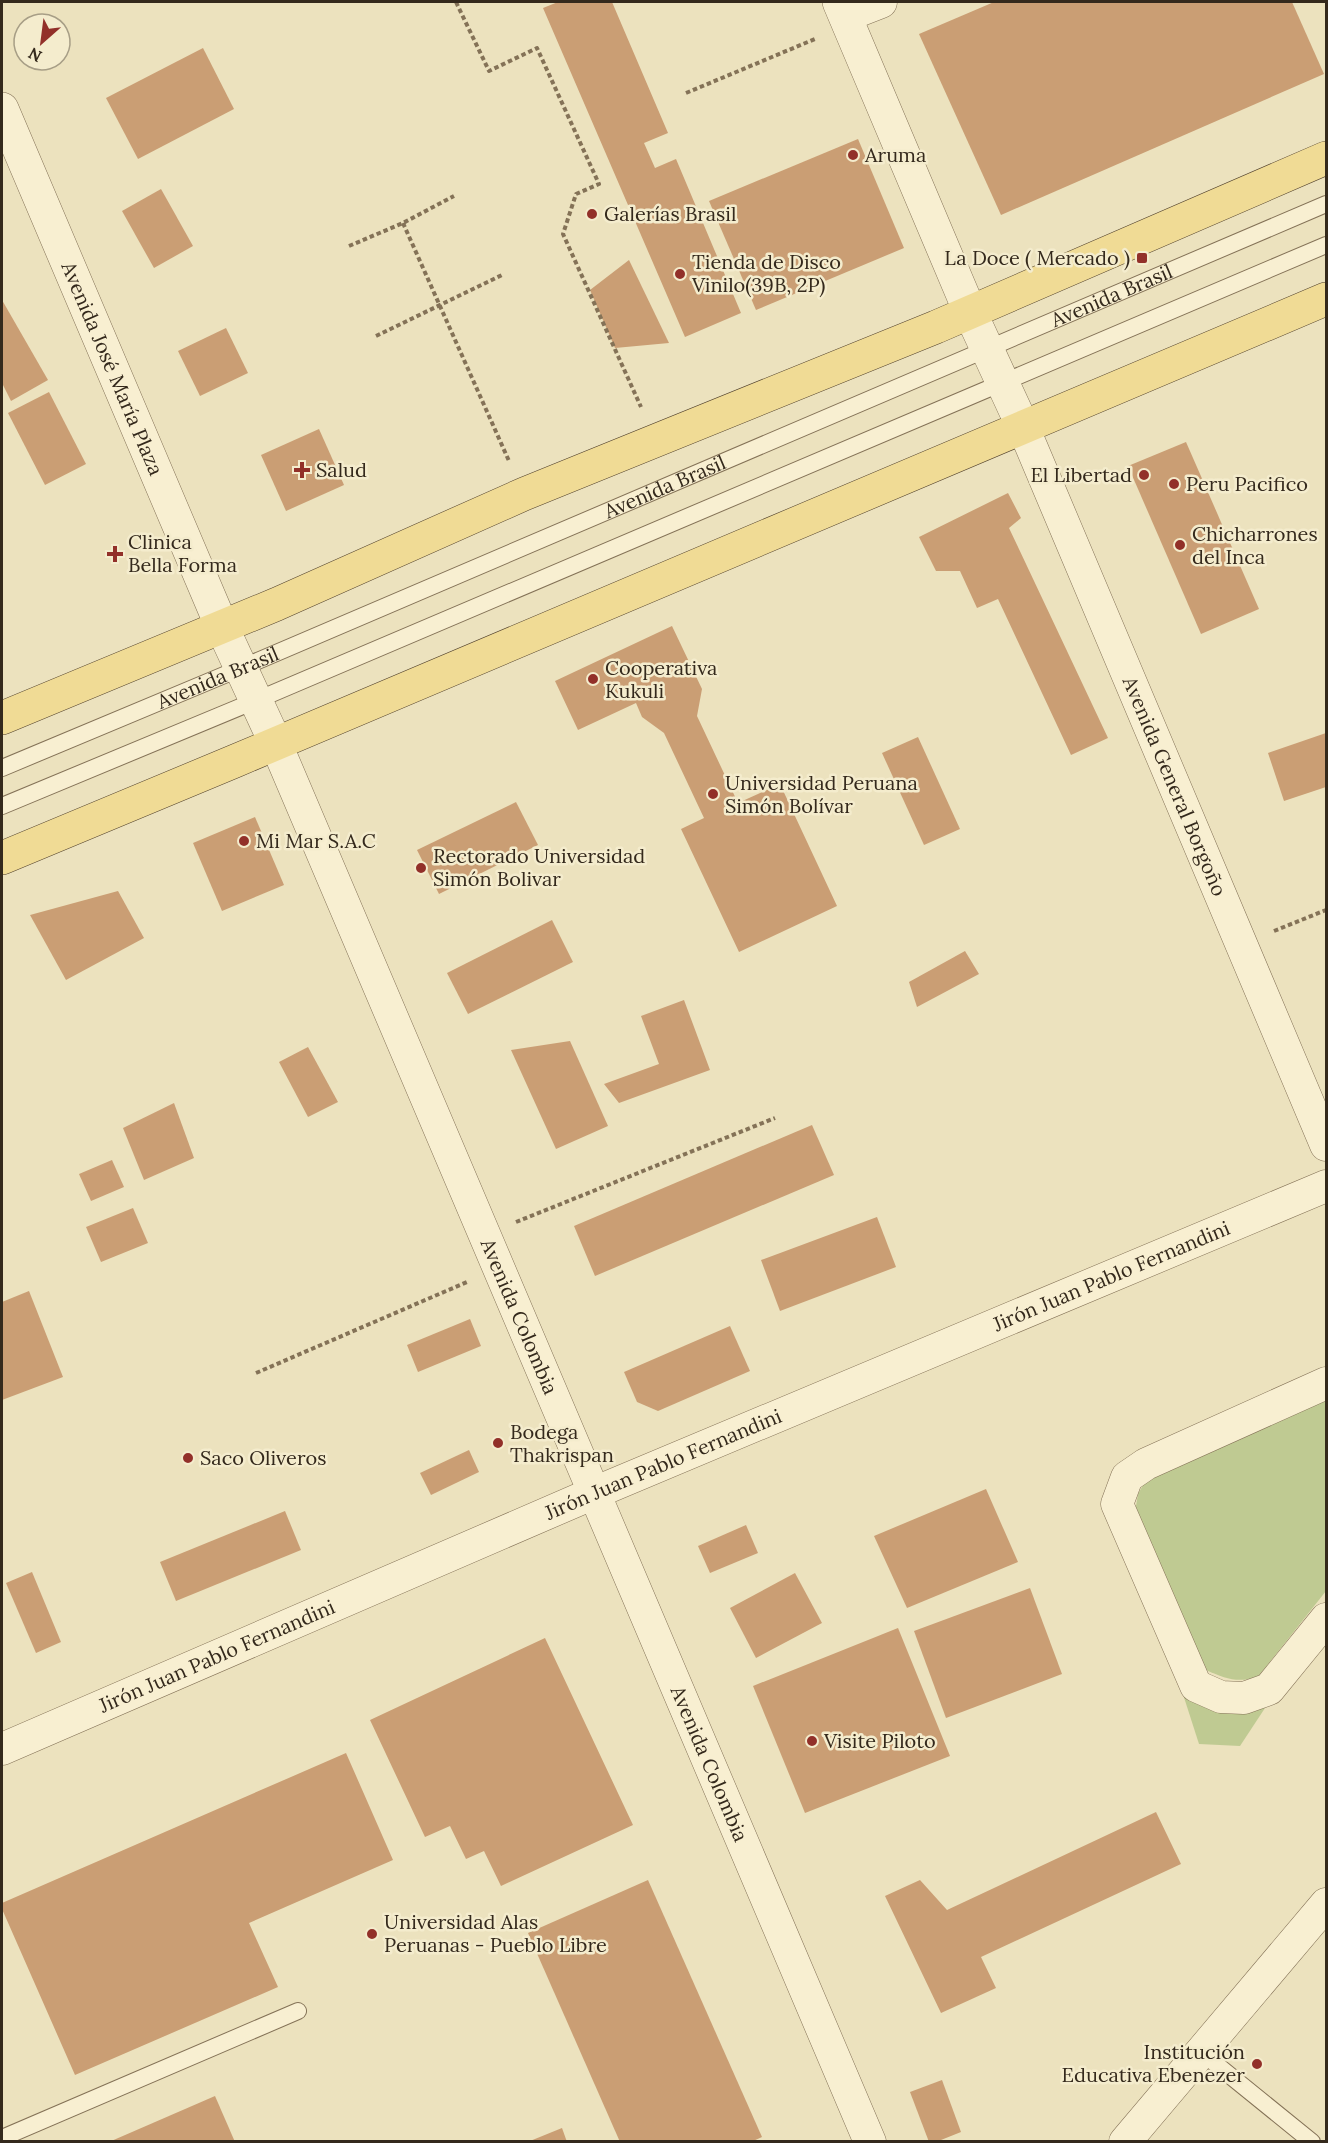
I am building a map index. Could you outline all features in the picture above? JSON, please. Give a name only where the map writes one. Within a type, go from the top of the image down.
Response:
[{"type":"main road","name":"Avenida Brasil","points":[[2,718],[222,627],[524,494],[970,312],[1326,158]]},
{"type":"main road","points":[[2,858],[1326,299]]},
{"type":"street","points":[[881,2],[844,14],[970,312],[1023,427]]},
{"type":"street","name":"Avenida José María Plaza","points":[[2,109],[222,627]]},
{"type":"street","name":"Avenida General Borgoño","points":[[1023,427],[1326,1145]]},
{"type":"street","name":"Avenida Colombia","points":[[222,627],[276,744],[870,2142]]},
{"type":"street","name":"Jirón Juan Pablo Fernandini","points":[[2,1749],[594,1493],[1326,1186]]},
{"type":"street","points":[[1326,1383],[1146,1464],[1126,1477],[1118,1504],[1196,1686],[1221,1697],[1244,1698],[1269,1689],[1326,1619]]},
{"type":"street","points":[[1125,2142],[1326,1904]]},
{"type":"lane","name":"Avenida Brasil","points":[[2,768],[241,669],[1326,204]]},
{"type":"lane","name":"Avenida Brasil","points":[[2,806],[1003,384],[1326,245]]},
{"type":"lane","points":[[2,2138],[298,2011]]},
{"type":"lane","points":[[1201,2052],[1300,2138]]},
{"type":"path","points":[[456,2],[489,71],[537,48],[542,58],[599,184],[576,195],[562,234],[656,441]]},
{"type":"path","points":[[686,93],[844,14]]},
{"type":"path","points":[[349,246],[403,223],[454,196]]},
{"type":"path","points":[[403,223],[524,494]]},
{"type":"path","points":[[376,336],[502,275]]},
{"type":"path","points":[[1241,945],[1326,910]]},
{"type":"path","points":[[485,1235],[775,1118]]},
{"type":"path","points":[[256,1373],[498,1268]]},
{"type":"green space","points":[[1326,1396],[1326,1591],[1258,1677],[1238,1680],[1220,1676],[1206,1670],[1135,1512],[1138,1494],[1147,1478]]},
{"type":"green space","points":[[1180,1685],[1267,1705],[1240,1746],[1199,1744]]},
{"type":"building","points":[[558,2],[612,2],[668,133],[644,143],[655,168],[676,159],[741,313],[685,337],[543,8]]},
{"type":"building","points":[[994,2],[1292,2],[1324,74],[1001,215],[919,34]]},
{"type":"building","points":[[203,48],[234,109],[138,159],[106,98]]},
{"type":"building","points":[[858,139],[904,248],[756,310],[709,201]]},
{"type":"building","points":[[161,189],[193,246],[154,268],[122,211]]},
{"type":"building","points":[[629,260],[669,343],[615,348],[590,290]]},
{"type":"building","points":[[2,300],[48,380],[11,401],[2,383]]},
{"type":"building","points":[[226,328],[248,373],[200,396],[178,351]]},
{"type":"building","points":[[49,392],[86,464],[45,485],[8,413]]},
{"type":"building","name":"Salud","points":[[319,429],[344,485],[286,511],[261,455]]},
{"type":"building","points":[[1186,442],[1259,609],[1201,634],[1128,466]]},
{"type":"building","points":[[1008,493],[1021,518],[1009,528],[1108,738],[1071,755],[998,599],[977,608],[960,571],[936,571],[919,537]]},
{"type":"building","name":"Universidad Peruana Simón Bolívar","points":[[672,626],[702,689],[697,716],[738,803],[780,784],[837,906],[739,952],[681,829],[704,818],[664,733],[642,717],[636,703],[578,730],[555,681]]},
{"type":"building","points":[[1326,733],[1326,787],[1284,801],[1268,753]]},
{"type":"building","points":[[918,737],[960,829],[924,845],[882,753]]},
{"type":"building","points":[[516,802],[538,845],[439,894],[417,850]]},
{"type":"building","points":[[255,817],[284,885],[222,911],[193,843]]},
{"type":"building","points":[[118,891],[144,938],[66,980],[30,915]]},
{"type":"building","points":[[552,920],[573,962],[468,1014],[447,973]]},
{"type":"building","points":[[965,951],[979,974],[917,1007],[909,982]]},
{"type":"building","points":[[684,1000],[710,1070],[619,1103],[604,1084],[659,1064],[641,1016]]},
{"type":"building","points":[[570,1041],[608,1126],[556,1149],[511,1050]]},
{"type":"building","points":[[308,1047],[338,1102],[308,1117],[279,1062]]},
{"type":"building","points":[[174,1103],[194,1158],[144,1180],[123,1128]]},
{"type":"building","points":[[812,1125],[834,1175],[595,1276],[574,1226]]},
{"type":"building","points":[[112,1160],[124,1187],[91,1201],[79,1174]]},
{"type":"building","points":[[133,1208],[148,1243],[101,1262],[86,1227]]},
{"type":"building","points":[[877,1217],[896,1267],[780,1311],[761,1260]]},
{"type":"building","points":[[29,1291],[63,1377],[2,1400],[2,1302]]},
{"type":"building","points":[[470,1319],[481,1346],[418,1372],[407,1345]]},
{"type":"building","points":[[730,1326],[750,1371],[658,1411],[637,1402],[624,1372]]},
{"type":"building","points":[[469,1450],[479,1472],[431,1495],[420,1473]]},
{"type":"building","points":[[986,1489],[1018,1562],[907,1608],[874,1536]]},
{"type":"building","points":[[285,1511],[301,1550],[176,1601],[160,1562]]},
{"type":"building","points":[[746,1525],[758,1553],[710,1573],[698,1546]]},
{"type":"building","points":[[32,1572],[61,1642],[36,1653],[6,1583]]},
{"type":"building","points":[[795,1573],[822,1623],[756,1658],[730,1608]]},
{"type":"building","points":[[1030,1588],[1062,1674],[946,1718],[914,1631]]},
{"type":"building","points":[[898,1628],[950,1756],[805,1813],[753,1686]]},
{"type":"building","points":[[545,1638],[633,1825],[501,1886],[484,1851],[466,1859],[450,1826],[425,1837],[370,1720]]},
{"type":"building","points":[[346,1753],[393,1860],[249,1923],[278,1987],[75,2075],[2,1909],[2,1903]]},
{"type":"building","points":[[1156,1812],[1181,1864],[981,1957],[996,1988],[941,2013],[885,1896],[920,1880],[947,1910]]},
{"type":"building","points":[[648,1880],[762,2137],[751,2142],[620,2142],[528,1933]]},
{"type":"building","points":[[942,2080],[961,2132],[936,2142],[929,2142],[910,2092]]},
{"type":"building","points":[[215,2096],[235,2142],[109,2142]]},
{"type":"building","points":[[562,2128],[567,2142],[530,2142],[530,2141]]},
{"type":"place","name":"Aruma","points":[[853,155]]},
{"type":"place","name":"Galerías Brasil","points":[[592,214]]},
{"type":"place","name":"La Doce ( Mercado )","points":[[1142,258]]},
{"type":"place","name":"Tienda de Disco Vinilo(39B, 2P)","points":[[680,274]]},
{"type":"place","name":"Salud","points":[[302,470]]},
{"type":"place","name":"El Libertad","points":[[1144,475]]},
{"type":"place","name":"Peru Pacifico","points":[[1174,484]]},
{"type":"place","name":"Chicharrones del Inca","points":[[1180,545]]},
{"type":"place","name":"Clinica Bella Forma","points":[[115,554]]},
{"type":"place","name":"Cooperativa Kukuli","points":[[593,679]]},
{"type":"place","name":"Universidad Peruana Simón Bolívar","points":[[713,794]]},
{"type":"place","name":"Mi Mar S.A.C","points":[[244,841]]},
{"type":"place","name":"Rectorado Universidad Simón Bolivar","points":[[421,868]]},
{"type":"place","name":"Bodega Thakrispan","points":[[498,1443]]},
{"type":"place","name":"Saco Oliveros","points":[[188,1458]]},
{"type":"place","name":"Visite Piloto","points":[[812,1741]]},
{"type":"place","name":"Universidad Alas Peruanas - Pueblo Libre","points":[[372,1934]]},
{"type":"place","name":"Institución Educativa Ebenezer","points":[[1257,2064]]}]
